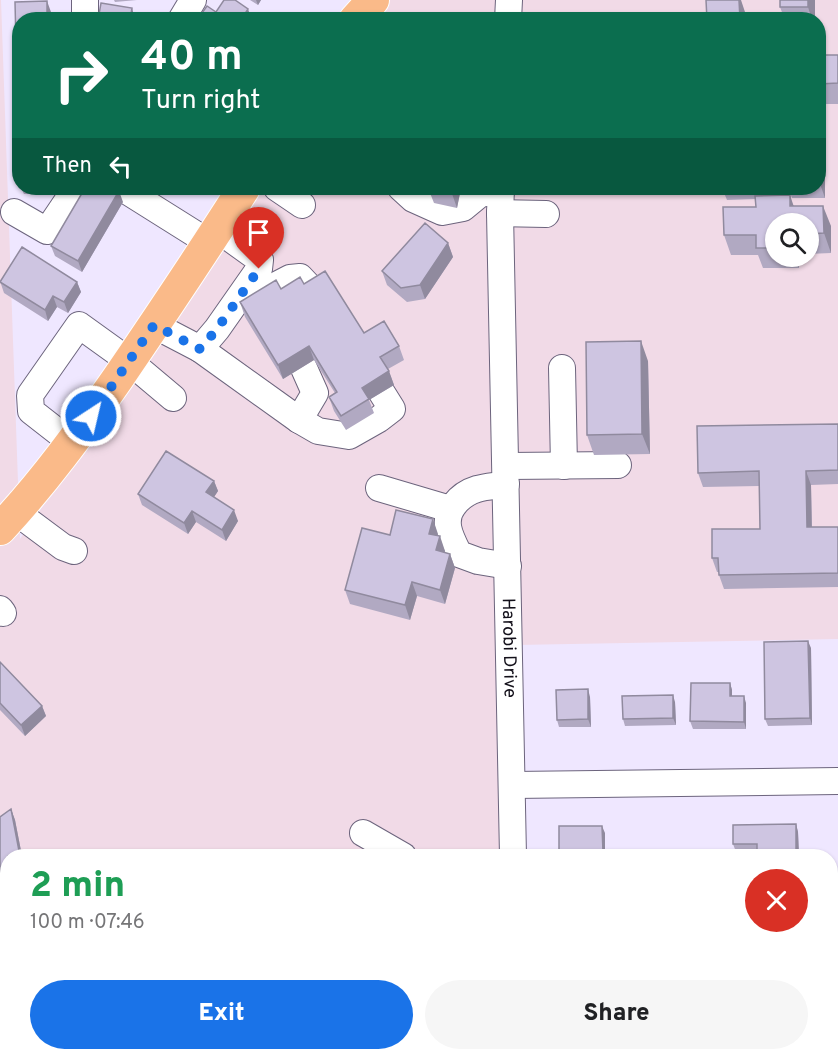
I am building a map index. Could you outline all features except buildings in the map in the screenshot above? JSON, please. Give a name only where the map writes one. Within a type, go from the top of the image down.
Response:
[{"type":"main road","points":[[362,12],[373,0]]},
{"type":"main road","points":[[8,521],[72,443],[154,325],[239,195]]},
{"type":"street","points":[[14,212],[47,231],[71,195]]},
{"type":"street","points":[[136,195],[260,260],[259,269],[217,329],[200,349]]},
{"type":"street","points":[[287,195],[302,205]]},
{"type":"street","points":[[409,195],[442,212],[463,208],[479,195]]},
{"type":"street","points":[[501,197],[546,214]]},
{"type":"street","name":"Harobi Drive","points":[[501,197],[513,849]]},
{"type":"street","points":[[236,302],[268,296],[290,278],[300,277],[316,294]]},
{"type":"street","points":[[72,443],[31,411],[30,395],[79,325],[129,361],[173,398]]},
{"type":"street","points":[[154,325],[200,349],[299,420],[318,431],[349,436],[379,419],[392,409],[382,393]]},
{"type":"street","points":[[299,420],[315,393],[303,366]]},
{"type":"street","points":[[562,368],[564,466]]},
{"type":"street","points":[[508,566],[478,561],[459,554],[451,538],[447,520],[450,509],[460,496],[506,475],[564,466],[618,465]]},
{"type":"street","points":[[379,488],[450,509]]},
{"type":"street","points":[[8,521],[74,550]]},
{"type":"street","points":[[513,785],[838,781]]},
{"type":"street","points":[[363,833],[392,849]]},
{"type":"shaded area","points":[[0,0],[20,539],[186,299],[241,195],[826,195],[826,12],[360,12],[371,0],[838,0],[838,639],[516,645],[513,849],[0,849]]},
{"type":"route","points":[[91,416],[154,325],[200,349],[217,329],[259,269]]}]
